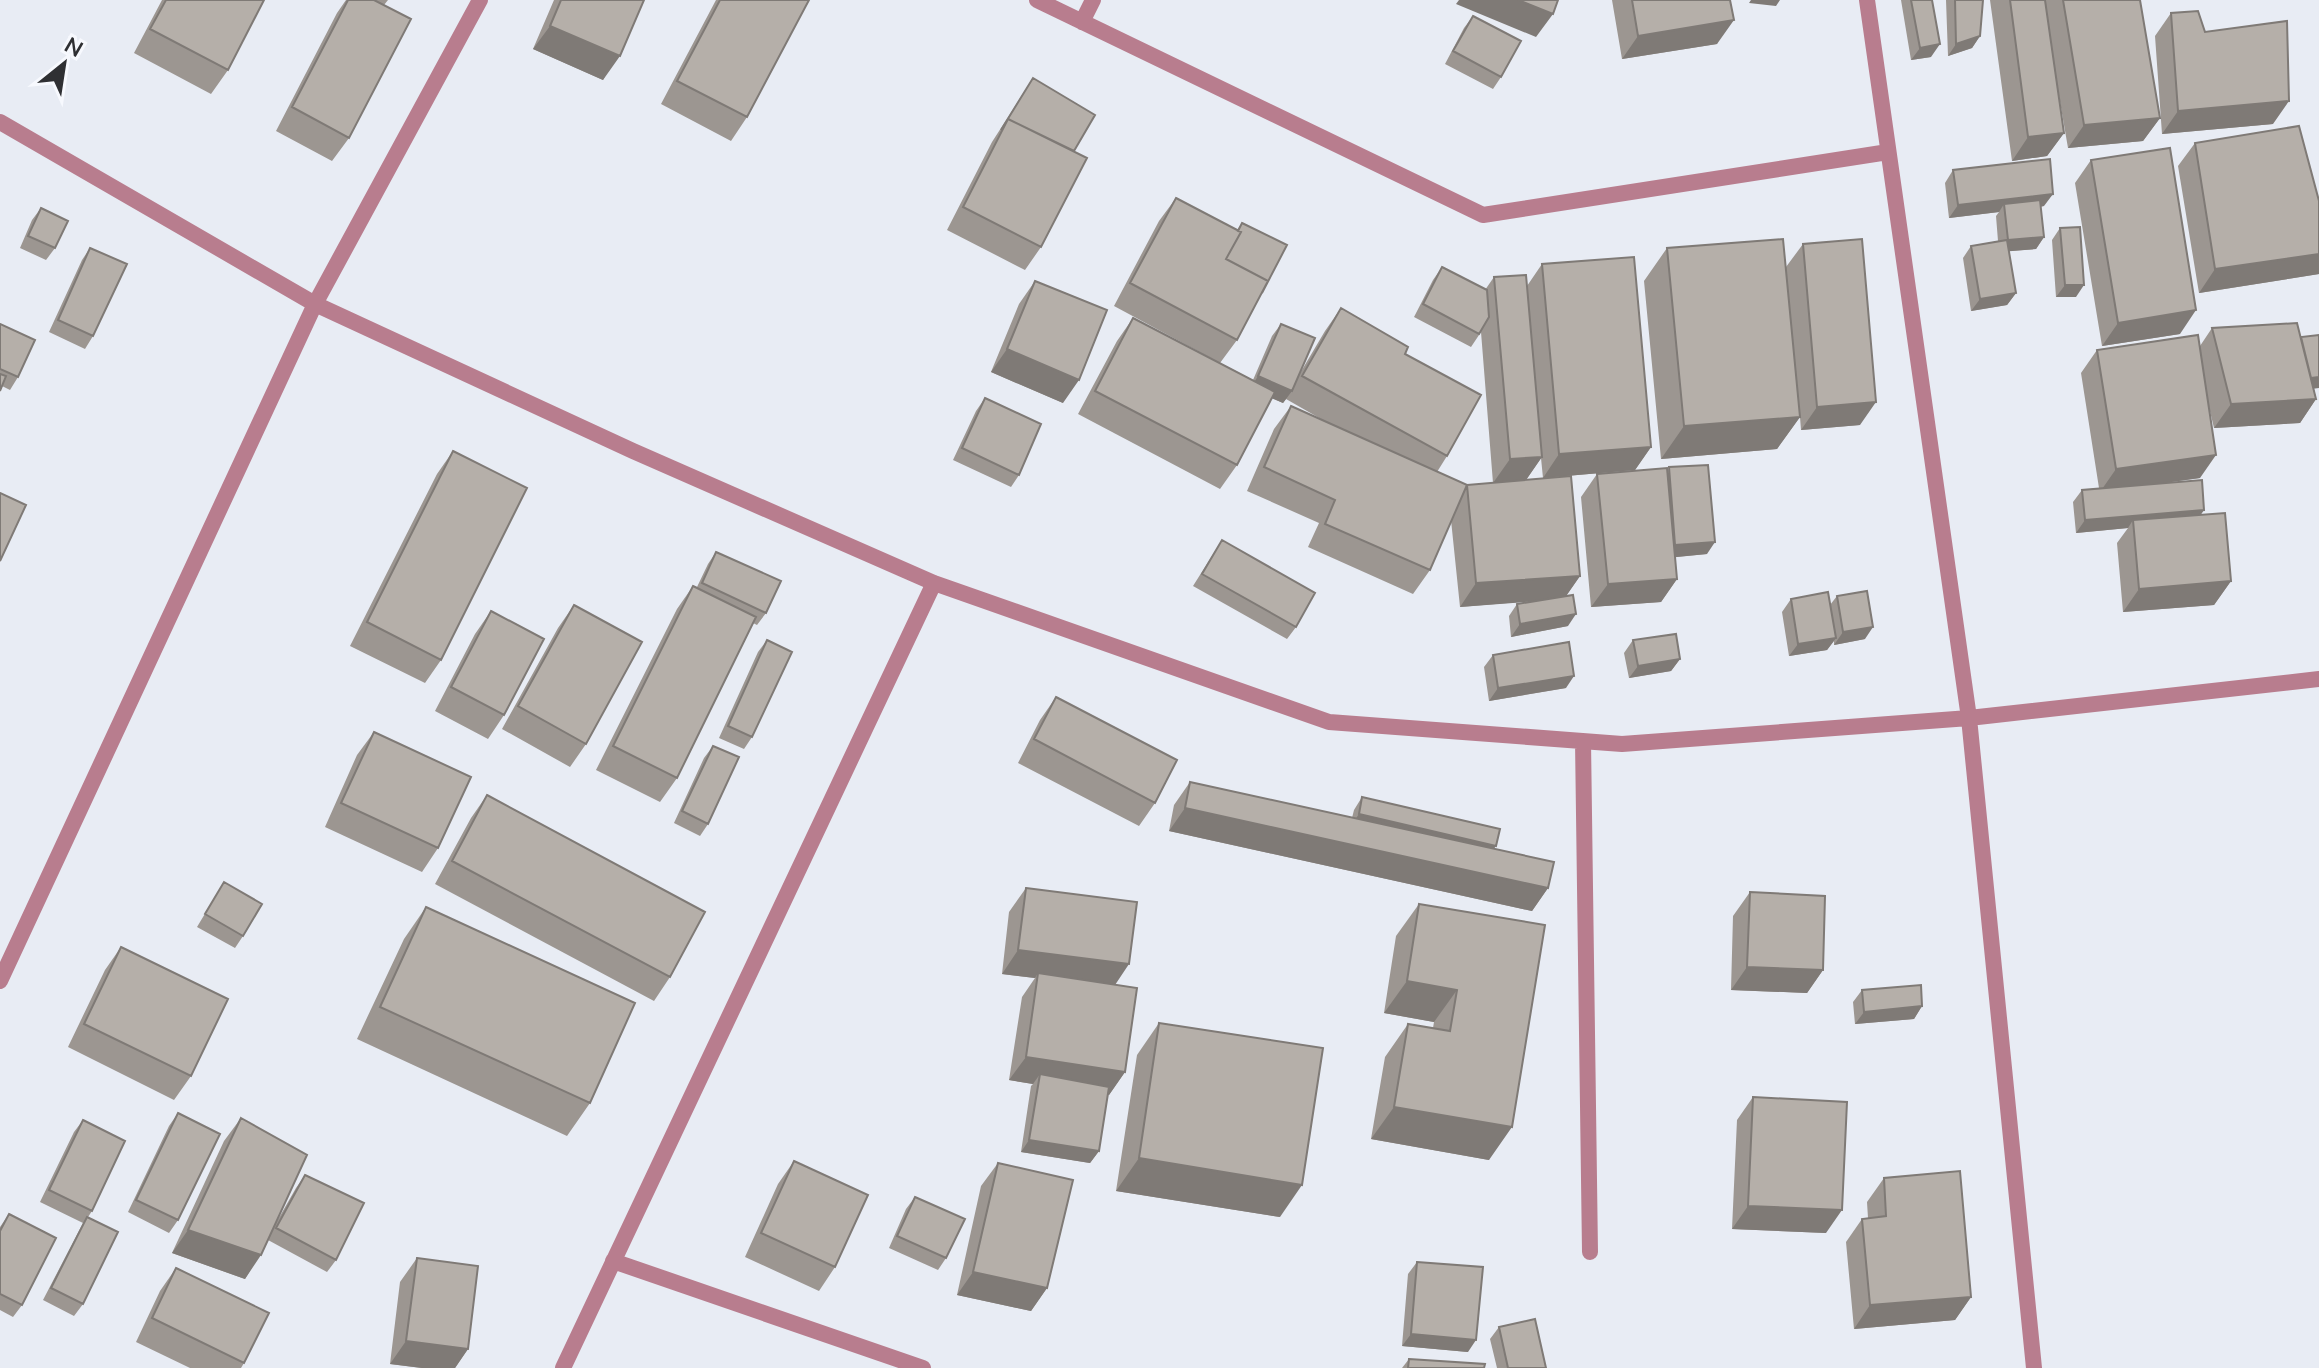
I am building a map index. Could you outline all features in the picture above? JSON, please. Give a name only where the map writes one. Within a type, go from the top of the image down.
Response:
[{"type":"street","points":[[0,981],[315,304],[480,0]]},
{"type":"street","points":[[1037,0],[1483,215],[1888,152]]},
{"type":"street","points":[[1082,22],[1093,0]]},
{"type":"street","points":[[1867,0],[1969,718],[2034,1368]]},
{"type":"street","points":[[0,122],[315,304],[633,451],[934,583],[1329,722],[1622,744],[1969,718],[2319,679]]},
{"type":"street","points":[[563,1368],[934,583]]},
{"type":"street","points":[[1583,741],[1590,1252]]},
{"type":"street","points":[[613,1261],[923,1368]]},
{"type":"building","points":[[166,0],[264,0],[228,70],[150,29]]},
{"type":"building","points":[[348,0],[374,0],[411,19],[349,138],[292,107]]},
{"type":"building","points":[[561,0],[644,0],[620,56],[550,26]]},
{"type":"building","points":[[720,0],[809,0],[747,117],[677,81]]},
{"type":"building","points":[[1518,0],[1558,0],[1553,14]]},
{"type":"building","points":[[1632,0],[1730,0],[1734,20],[1638,36]]},
{"type":"building","points":[[1911,0],[1932,0],[1940,44],[1920,48]]},
{"type":"building","points":[[1955,0],[1983,0],[1980,36],[1956,44]]},
{"type":"building","points":[[2010,0],[2045,0],[2064,133],[2028,137]]},
{"type":"building","points":[[2063,0],[2140,0],[2160,118],[2084,125]]},
{"type":"building","points":[[2198,11],[2205,32],[2287,21],[2289,101],[2178,111],[2171,13]]},
{"type":"building","points":[[1473,16],[1521,41],[1501,77],[1453,51]]},
{"type":"building","points":[[1033,78],[1095,115],[1074,151],[1008,119],[1001,130]]},
{"type":"building","points":[[1008,119],[1087,158],[1041,247],[963,207]]},
{"type":"building","points":[[2299,126],[2319,201],[2319,254],[2215,269],[2195,143]]},
{"type":"building","points":[[2170,148],[2196,310],[2118,323],[2091,160]]},
{"type":"building","points":[[2050,159],[2053,194],[1958,205],[1953,170]]},
{"type":"building","points":[[1176,198],[1241,232],[1226,259],[1268,281],[1237,340],[1130,283]]},
{"type":"building","points":[[2040,200],[2044,237],[2008,240],[2004,204]]},
{"type":"building","points":[[41,208],[68,221],[55,248],[28,236]]},
{"type":"building","points":[[1242,223],[1287,245],[1262,293],[1268,281],[1226,259],[1241,232],[1238,231]]},
{"type":"building","points":[[2080,227],[2084,285],[2065,285],[2060,228]]},
{"type":"building","points":[[1783,239],[1800,417],[1684,426],[1667,248]]},
{"type":"building","points":[[1862,239],[1876,402],[1817,407],[1803,244]]},
{"type":"building","points":[[2007,240],[2016,293],[1980,299],[1971,246]]},
{"type":"building","points":[[90,248],[127,264],[93,336],[58,320]]},
{"type":"building","points":[[1634,257],[1651,447],[1559,454],[1542,264]]},
{"type":"building","points":[[1442,267],[1487,290],[1489,317],[1479,334],[1423,304]]},
{"type":"building","points":[[1526,275],[1542,457],[1510,459],[1494,277]]},
{"type":"building","points":[[1035,281],[1107,310],[1079,380],[1007,349]]},
{"type":"building","points":[[1341,308],[1408,347],[1405,354],[1481,395],[1447,456],[1302,376]]},
{"type":"building","points":[[1133,318],[1275,392],[1237,465],[1095,391]]},
{"type":"building","points":[[2297,323],[2316,399],[2231,404],[2212,328]]},
{"type":"building","points":[[0,324],[35,340],[18,377],[0,369]]},
{"type":"building","points":[[1281,324],[1315,338],[1292,391],[1258,376]]},
{"type":"building","points":[[2198,335],[2216,455],[2116,469],[2097,350]]},
{"type":"building","points":[[2319,335],[2319,377],[2311,378],[2301,337]]},
{"type":"building","points":[[0,374],[6,376],[0,391]]},
{"type":"building","points":[[985,398],[1041,424],[1019,475],[962,448]]},
{"type":"building","points":[[1291,406],[1467,485],[1430,570],[1325,524],[1335,500],[1264,467]]},
{"type":"building","points":[[453,451],[527,488],[441,660],[367,622]]},
{"type":"building","points":[[1708,465],[1715,542],[1675,545],[1669,467]]},
{"type":"building","points":[[1667,468],[1677,579],[1608,584],[1597,474]]},
{"type":"building","points":[[1571,476],[1580,576],[1476,583],[1467,485]]},
{"type":"building","points":[[2202,480],[2204,510],[2085,520],[2082,490]]},
{"type":"building","points":[[0,493],[26,505],[0,561]]},
{"type":"building","points":[[2225,513],[2231,581],[2139,589],[2133,520]]},
{"type":"building","points":[[1222,540],[1315,593],[1296,627],[1202,574]]},
{"type":"building","points":[[716,552],[781,581],[766,613],[702,583]]},
{"type":"building","points":[[693,586],[756,617],[677,778],[613,746]]},
{"type":"building","points":[[1867,591],[1873,627],[1843,632],[1837,596]]},
{"type":"building","points":[[1828,592],[1836,638],[1798,644],[1791,599]]},
{"type":"building","points":[[1573,595],[1576,614],[1520,624],[1517,604]]},
{"type":"building","points":[[574,605],[642,642],[586,744],[518,706]]},
{"type":"building","points":[[491,611],[544,639],[504,715],[451,687]]},
{"type":"building","points":[[1676,634],[1680,659],[1638,666],[1633,640]]},
{"type":"building","points":[[767,640],[792,652],[752,737],[728,726]]},
{"type":"building","points":[[1569,642],[1574,676],[1498,688],[1493,655]]},
{"type":"building","points":[[1056,697],[1177,760],[1155,803],[1034,739]]},
{"type":"building","points":[[374,732],[471,777],[438,848],[341,803]]},
{"type":"building","points":[[713,746],[739,757],[708,824],[682,811]]},
{"type":"building","points":[[1190,782],[1554,862],[1548,888],[1185,808]]},
{"type":"building","points":[[487,795],[705,912],[670,977],[452,861]]},
{"type":"building","points":[[1362,797],[1500,829],[1496,846],[1359,814]]},
{"type":"building","points":[[224,882],[262,904],[243,936],[205,914]]},
{"type":"building","points":[[1026,888],[1137,902],[1129,964],[1018,950]]},
{"type":"building","points":[[1750,892],[1825,896],[1823,970],[1747,967]]},
{"type":"building","points":[[1419,904],[1545,925],[1512,1127],[1394,1107],[1408,1024],[1450,1031],[1457,990],[1407,981]]},
{"type":"building","points":[[426,907],[635,1003],[590,1103],[380,1007]]},
{"type":"building","points":[[121,947],[228,999],[191,1076],[84,1024]]},
{"type":"building","points":[[1038,973],[1137,988],[1125,1072],[1026,1057]]},
{"type":"building","points":[[1921,985],[1922,1006],[1864,1012],[1862,990]]},
{"type":"building","points":[[1159,1023],[1323,1048],[1302,1185],[1139,1158]]},
{"type":"building","points":[[1040,1074],[1109,1087],[1099,1151],[1029,1140]]},
{"type":"building","points":[[1753,1097],[1847,1102],[1842,1210],[1748,1206]]},
{"type":"building","points":[[178,1113],[220,1134],[178,1220],[136,1200]]},
{"type":"building","points":[[241,1118],[307,1155],[261,1255],[188,1230]]},
{"type":"building","points":[[83,1120],[125,1141],[92,1211],[49,1190]]},
{"type":"building","points":[[794,1161],[868,1195],[835,1267],[761,1233]]},
{"type":"building","points":[[998,1163],[1073,1180],[1047,1288],[973,1272]]},
{"type":"building","points":[[1960,1171],[1971,1297],[1870,1305],[1862,1219],[1886,1216],[1884,1178]]},
{"type":"building","points":[[305,1175],[364,1203],[336,1260],[276,1228]]},
{"type":"building","points":[[915,1197],[965,1219],[946,1258],[897,1236]]},
{"type":"building","points":[[9,1214],[56,1238],[22,1305],[0,1294],[0,1231]]},
{"type":"building","points":[[87,1217],[118,1232],[83,1304],[51,1288]]},
{"type":"building","points":[[417,1258],[478,1266],[468,1349],[406,1341]]},
{"type":"building","points":[[1417,1262],[1483,1267],[1476,1340],[1411,1334]]},
{"type":"building","points":[[176,1268],[269,1313],[244,1363],[152,1318]]},
{"type":"building","points":[[1535,1319],[1546,1368],[1508,1368],[1499,1327]]},
{"type":"building","points":[[1409,1359],[1485,1364],[1484,1368],[1408,1368]]}]
